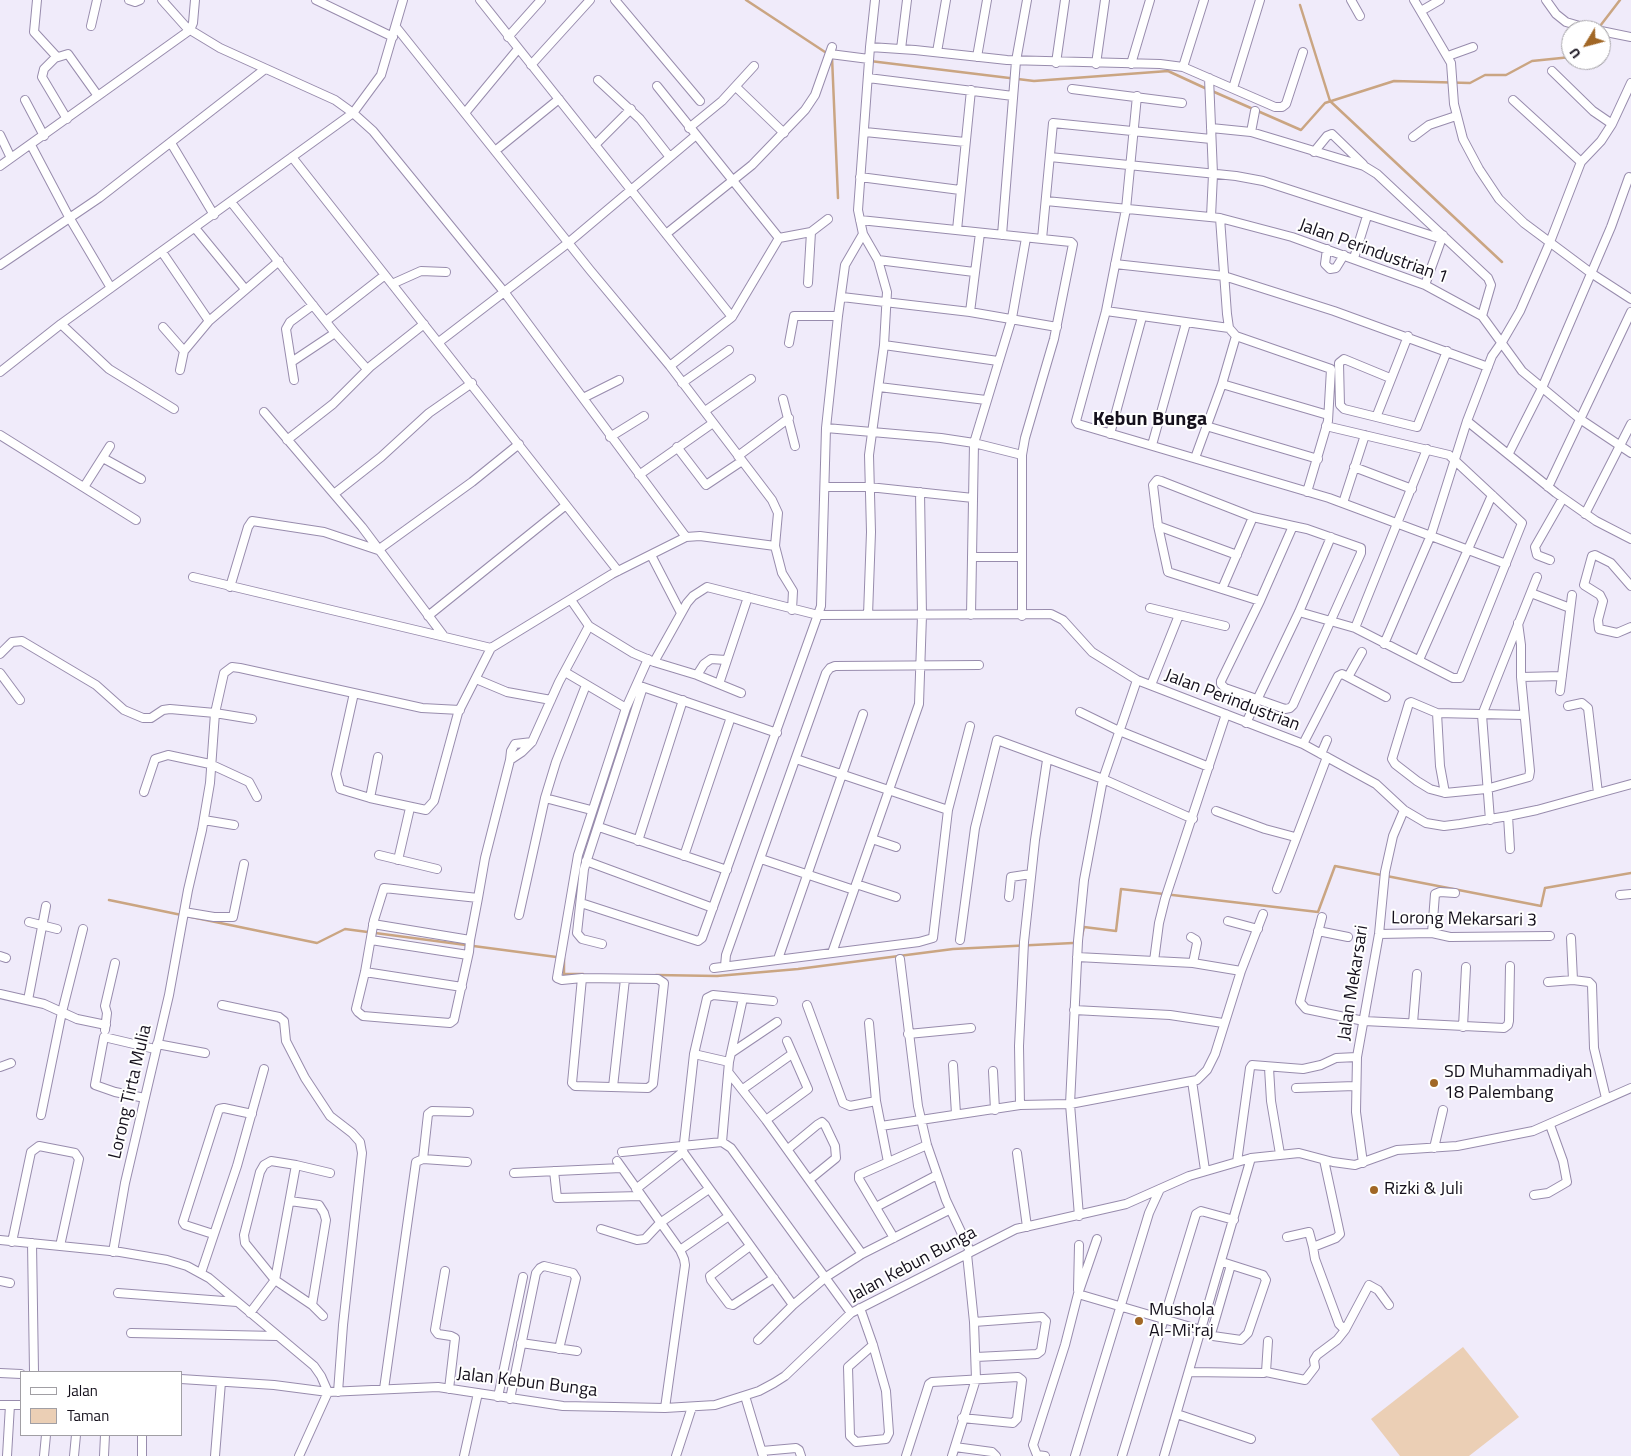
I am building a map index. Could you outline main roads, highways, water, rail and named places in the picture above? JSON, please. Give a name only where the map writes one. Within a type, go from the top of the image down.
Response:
[{"type":"waterway","points":[[746,0],[828,54]]},
{"type":"waterway","points":[[1605,20],[1620,0]]},
{"type":"waterway","points":[[1300,5],[1330,101],[1502,262]]},
{"type":"waterway","points":[[832,57],[838,198]]},
{"type":"waterway","points":[[1212,91],[1301,130],[1325,103],[1394,81],[1470,83],[1485,75],[1506,75],[1532,61],[1561,58]]},
{"type":"waterway","points":[[870,61],[1034,81],[1168,71],[1207,89]]},
{"type":"waterway","points":[[1082,936],[1084,927],[1116,931],[1121,889],[1318,912],[1335,866],[1541,906],[1545,888],[1631,873]]},
{"type":"waterway","points":[[109,900],[317,943],[345,929],[564,958],[564,974],[583,974]]},
{"type":"waterway","points":[[656,975],[717,976],[798,969],[953,949],[1073,943]]},
{"type":"place","name":"SD Muhammadiyah 18 Palembang","points":[[1434,1083]]},
{"type":"place","name":"Rizki & Juli","points":[[1374,1190]]},
{"type":"place","name":"Mushola Al-Mi'raj","points":[[1139,1321]]},
{"type":"district","name":"Kebun Bunga","points":[[1150,420]]}]
